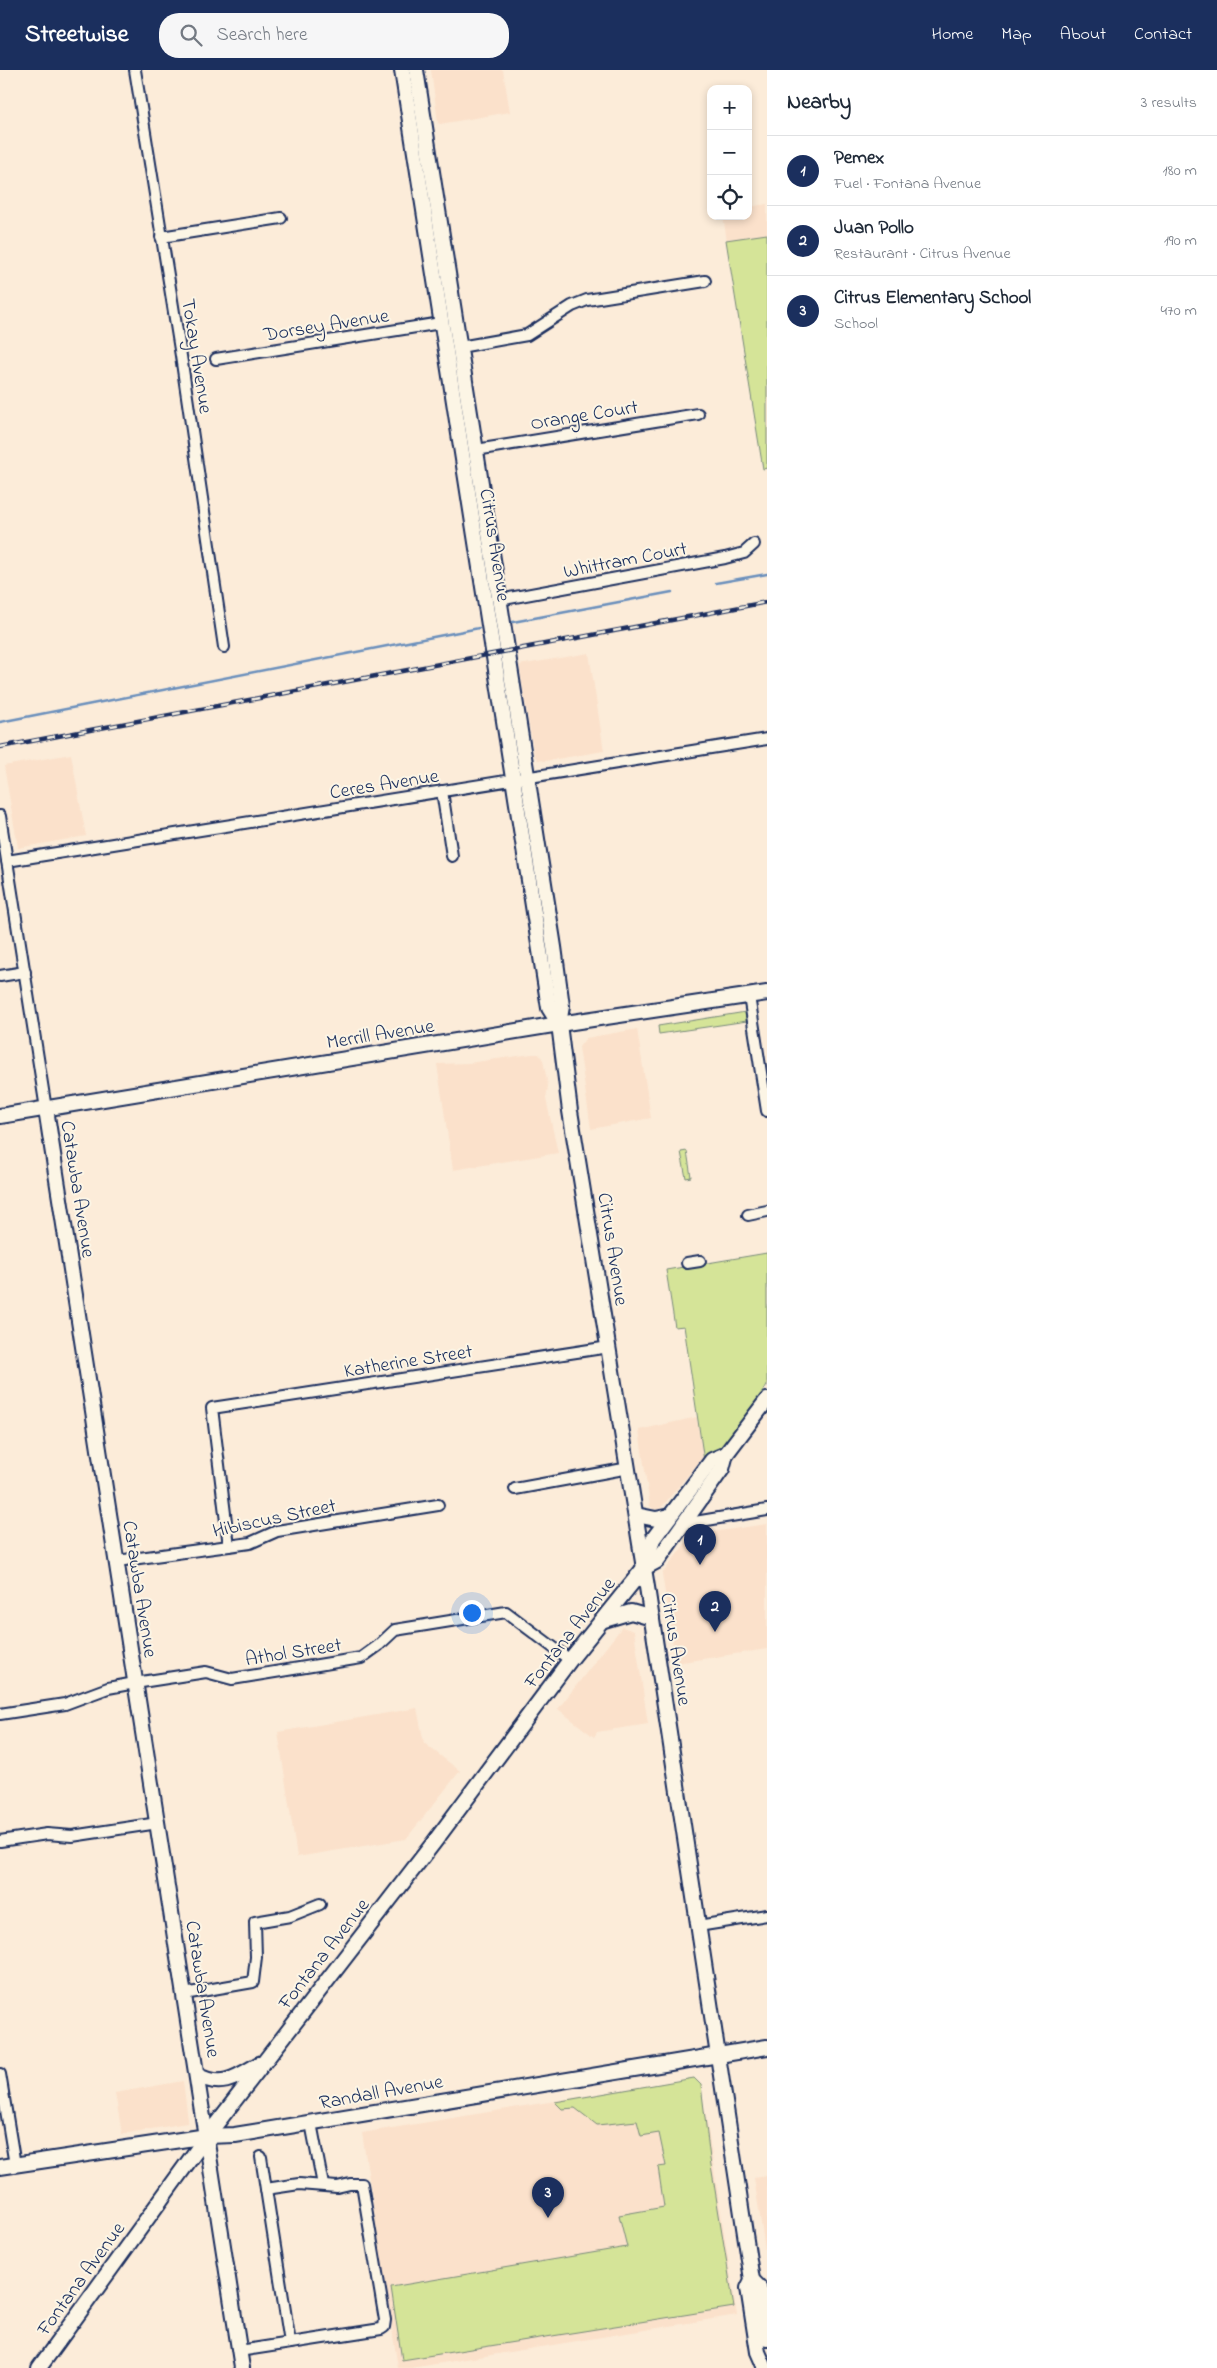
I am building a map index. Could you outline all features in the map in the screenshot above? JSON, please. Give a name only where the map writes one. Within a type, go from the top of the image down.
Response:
[{"type":"main road","name":"Citrus Avenue","points":[[402,70],[549,1008],[559,1024]]},
{"type":"main road","name":"Citrus Avenue","points":[[416,70],[554,947],[562,1006],[559,1024],[570,1111],[610,1347],[719,2055],[752,2280],[748,2288],[758,2352],[766,2367]]},
{"type":"main road","name":"Merrill Avenue","points":[[0,1116],[559,1024],[767,993]]},
{"type":"main road","name":"Catawba Avenue","points":[[46,1108],[198,2075],[242,2368]]},
{"type":"main road","name":"Fontana Avenue","points":[[644,1568],[657,1561],[722,1469],[726,1454],[767,1400]]},
{"type":"main road","name":"Fontana Avenue","points":[[39,2368],[207,2136],[436,1840],[570,1660],[644,1568],[653,1539],[712,1460],[726,1454]]},
{"type":"main road","points":[[636,1516],[656,1519],[670,1516]]},
{"type":"main road","points":[[603,1620],[631,1612],[652,1618]]},
{"type":"main road","name":"Randall Avenue","points":[[0,2167],[207,2136],[235,2135],[767,2046]]},
{"type":"main road","points":[[198,2075],[208,2081],[224,2082],[241,2075],[266,2060]]},
{"type":"main road","name":"Citrus Avenue","points":[[752,2280],[759,2287],[767,2338]]},
{"type":"street","name":"Tokay Avenue","points":[[135,70],[224,647]]},
{"type":"street","points":[[162,237],[280,218]]},
{"type":"street","points":[[460,347],[527,335],[572,306],[587,300],[705,281]]},
{"type":"street","name":"Dorsey Avenue","points":[[216,360],[441,323]]},
{"type":"street","name":"Orange Court","points":[[476,450],[698,414]]},
{"type":"street","name":"Whittram Court","points":[[499,600],[725,558],[744,553],[754,544]]},
{"type":"street","name":"Ceres Avenue","points":[[7,861],[767,739]]},
{"type":"street","points":[[442,792],[452,856]]},
{"type":"street","name":"Catawba Avenue","points":[[0,816],[46,1108]]},
{"type":"street","points":[[0,976],[25,972]]},
{"type":"street","points":[[749,996],[767,1111]]},
{"type":"street","points":[[748,1215],[767,1211]]},
{"type":"street","points":[[687,1263],[700,1261]]},
{"type":"street","name":"Katherine Street","points":[[230,1546],[212,1408],[610,1347]]},
{"type":"street","points":[[515,1490],[629,1468]]},
{"type":"street","name":"Hibiscus Street","points":[[117,1561],[230,1546],[250,1542],[276,1531],[438,1505]]},
{"type":"street","points":[[683,1524],[767,1510]]},
{"type":"street","name":"Athol Street","points":[[0,1714],[65,1704],[108,1688],[135,1683],[206,1672],[232,1679],[361,1658],[395,1630],[506,1612],[570,1660]]},
{"type":"street","points":[[0,1841],[40,1834],[72,1836],[158,1823]]},
{"type":"street","points":[[184,1994],[253,1982],[256,1957],[255,1922],[290,1916],[320,1904]]},
{"type":"street","points":[[698,1926],[767,1915]]},
{"type":"street","points":[[0,2074],[15,2165]]},
{"type":"street","points":[[315,2122],[323,2185]]},
{"type":"street","points":[[261,2157],[290,2343]]},
{"type":"street","points":[[239,2351],[384,2327],[385,2320],[362,2184],[338,2186],[299,2184],[266,2189]]},
{"type":"shaded area","points":[[431,70],[503,70],[510,112],[438,123]]},
{"type":"shaded area","points":[[767,204],[767,468],[763,469],[724,220],[752,220],[752,206]]},
{"type":"shaded area","points":[[589,653],[604,751],[545,761],[538,760],[534,755],[519,665]]},
{"type":"shaded area","points":[[71,754],[86,836],[18,848],[4,766]]},
{"type":"shaded area","points":[[637,1029],[651,1118],[591,1129],[579,1047],[586,1038]]},
{"type":"shaded area","points":[[539,1054],[543,1060],[548,1086],[546,1099],[558,1153],[453,1170],[437,1064],[469,1063]]},
{"type":"shaded area","points":[[697,1417],[703,1457],[660,1509],[653,1509],[650,1506],[639,1430]]},
{"type":"shaded area","points":[[767,1524],[767,1649],[676,1663],[662,1574],[692,1535]]},
{"type":"shaded area","points":[[622,1627],[634,1631],[648,1724],[597,1732],[594,1737],[558,1709]]},
{"type":"shaded area","points":[[417,1708],[424,1743],[460,1771],[406,1839],[297,1857],[278,1732]]},
{"type":"shaded area","points":[[694,2078],[701,2085],[737,2315],[411,2368],[398,2368],[362,2133]]},
{"type":"shaded area","points":[[183,2081],[187,2123],[122,2134],[115,2093]]},
{"type":"shaded area","points":[[767,2176],[767,2262],[754,2178]]},
{"type":"green space","points":[[767,234],[767,468],[763,469],[726,240]]},
{"type":"green space","points":[[746,1012],[747,1021],[659,1034],[658,1026]]},
{"type":"green space","points":[[687,1151],[691,1177],[686,1178],[681,1152]]},
{"type":"green space","points":[[767,1253],[767,1386],[716,1455],[704,1461],[684,1326],[675,1327],[666,1270]]},
{"type":"green space","points":[[694,2078],[701,2085],[710,2159],[734,2307],[402,2360],[391,2287],[627,2247],[619,2215],[664,2207],[658,2167],[666,2166],[659,2133],[641,2136],[637,2121],[597,2125],[575,2108],[562,2109],[555,2102]]},
{"type":"waterway","points":[[716,583],[767,574]]},
{"type":"waterway","points":[[513,622],[672,592]]},
{"type":"waterway","points":[[0,722],[479,628]]},
{"type":"railway","points":[[0,747],[767,602]]},
{"type":"place","name":"Pemex","points":[[700,1565]]},
{"type":"place","name":"Juan Pollo","points":[[715,1632]]},
{"type":"place","name":"Citrus Elementary School","points":[[548,2218]]}]
